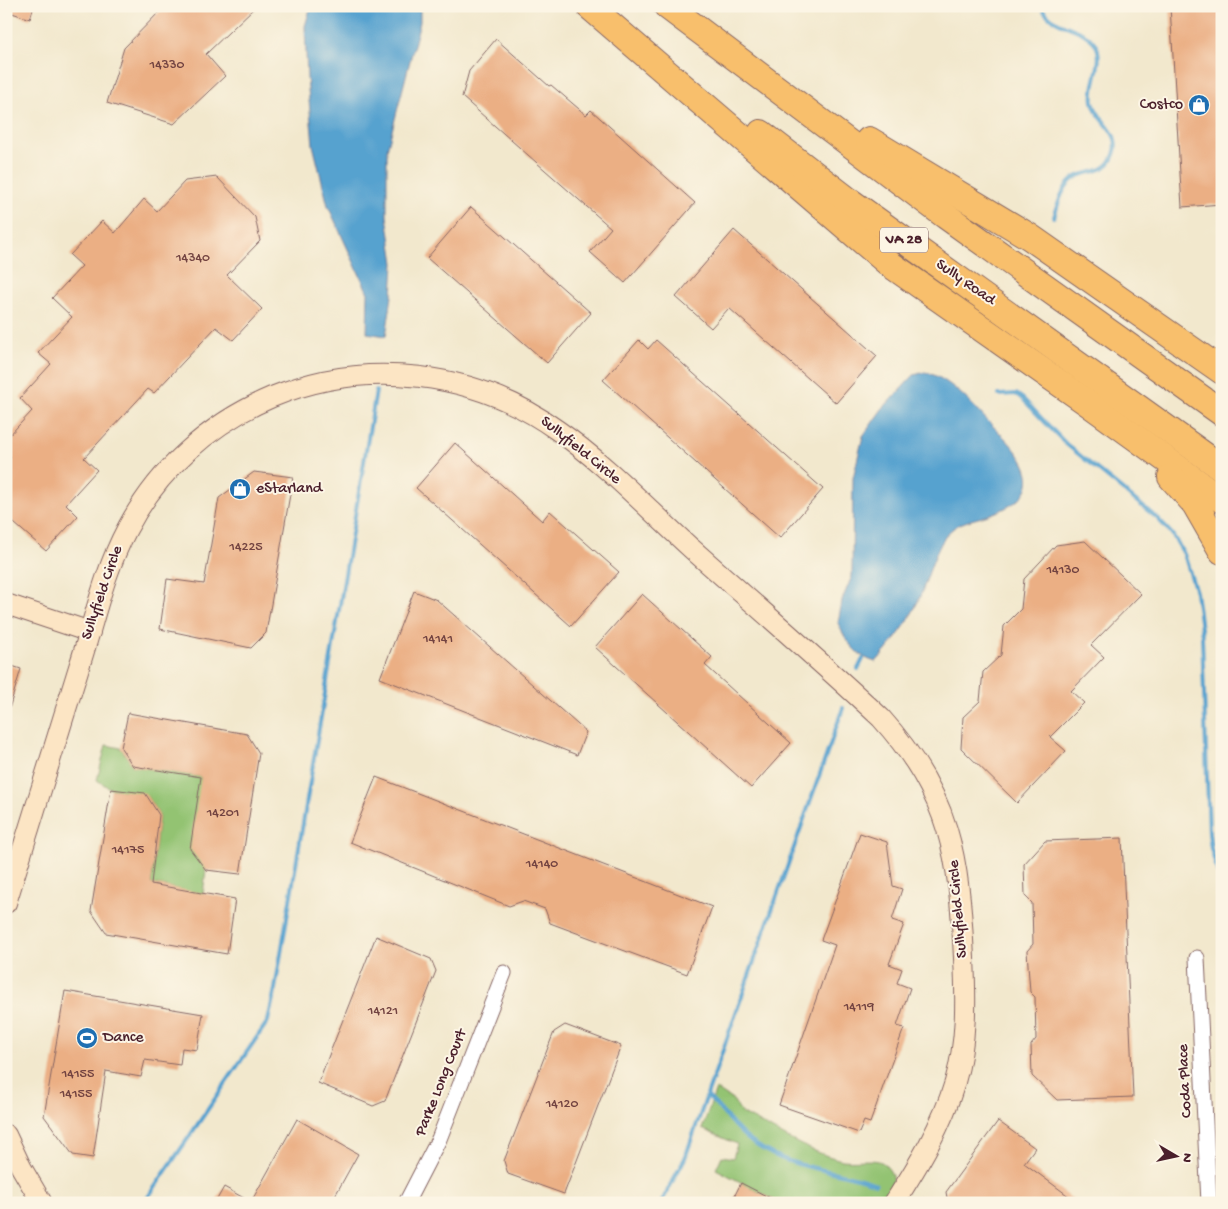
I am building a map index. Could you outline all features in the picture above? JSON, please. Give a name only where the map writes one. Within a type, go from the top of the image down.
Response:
[{"type":"highway","points":[[589,6],[887,262],[1222,500]]},
{"type":"highway","name":"Sully Road","points":[[589,6],[848,200],[1222,468]]},
{"type":"highway","name":"VA 28","points":[[667,6],[946,216],[1222,413]]},
{"type":"highway","points":[[738,60],[1022,232],[1222,371]]},
{"type":"highway","points":[[1191,349],[1222,365]]},
{"type":"highway","points":[[1088,403],[1158,462],[1195,504],[1222,551]]},
{"type":"street","name":"Sullyfield Circle","points":[[6,903],[110,565],[128,527],[150,493],[177,461],[208,434],[262,401],[323,380],[367,374],[411,375],[477,388],[519,406],[558,430],[881,718],[911,754],[935,796],[952,842],[961,891],[966,1020],[962,1054],[945,1113],[931,1144],[894,1203]]},
{"type":"street","points":[[6,604],[90,632]]},
{"type":"street","name":"Coda Place","points":[[1198,958],[1210,1203]]},
{"type":"street","name":"Parke Long Court","points":[[406,1203],[439,1140],[504,972]]},
{"type":"street","points":[[6,1135],[21,1167],[42,1203]]},
{"type":"green space","points":[[106,745],[121,748],[133,766],[201,777],[206,870],[203,894],[151,884],[159,815],[146,795],[111,789],[97,780]]},
{"type":"green space","points":[[716,1089],[734,1101],[741,1113],[814,1151],[843,1160],[875,1160],[883,1163],[891,1173],[892,1183],[881,1203],[845,1203],[841,1200],[839,1203],[780,1203],[716,1169],[722,1156],[733,1158],[737,1144],[702,1129]]},
{"type":"water","points":[[311,6],[420,6],[420,22],[387,150],[387,216],[394,263],[392,296],[386,336],[367,333],[368,293],[328,206],[313,145],[305,26]]},
{"type":"water","points":[[925,372],[945,381],[954,388],[1007,440],[1024,464],[1028,476],[1028,486],[1022,496],[1010,506],[960,524],[950,531],[938,550],[909,619],[876,662],[869,660],[852,647],[838,623],[842,600],[852,576],[853,478],[863,436],[882,409],[914,375]]},
{"type":"building","points":[[6,6],[34,6],[30,19],[6,11]]},
{"type":"building","points":[[165,6],[256,6],[206,54],[225,76],[174,124],[107,103],[124,48]]},
{"type":"building","name":"Costco","points":[[1170,6],[1222,6],[1222,204],[1182,207]]},
{"type":"building","points":[[496,39],[549,86],[551,85],[586,115],[591,110],[695,203],[625,283],[590,252],[611,228],[462,97],[469,71]]},
{"type":"building","points":[[217,177],[255,217],[260,241],[227,275],[262,309],[233,340],[216,327],[154,393],[148,389],[84,458],[97,470],[66,504],[78,516],[46,551],[6,516],[6,462],[11,457],[6,453],[6,439],[32,411],[20,398],[51,364],[38,353],[72,317],[52,298],[82,266],[70,255],[102,221],[115,233],[144,199],[157,211],[185,181]]},
{"type":"building","points":[[471,207],[591,313],[547,363],[427,258]]},
{"type":"building","points":[[734,230],[877,356],[836,403],[729,308],[711,328],[676,297]]},
{"type":"building","points":[[639,340],[648,349],[656,340],[823,489],[780,538],[603,380]]},
{"type":"building","points":[[455,443],[542,521],[550,511],[619,572],[571,626],[416,488]]},
{"type":"building","points":[[254,472],[293,477],[266,633],[251,648],[160,629],[167,579],[204,584],[219,498]]},
{"type":"building","points":[[1085,541],[1141,594],[1091,645],[1104,657],[1071,691],[1084,703],[1050,737],[1066,751],[1017,803],[961,748],[963,717],[980,701],[983,672],[1001,655],[1004,626],[1021,609],[1024,579],[1056,545]]},
{"type":"building","points":[[414,591],[437,600],[586,732],[577,755],[380,678]]},
{"type":"building","points":[[642,594],[712,657],[705,665],[791,743],[751,788],[595,647]]},
{"type":"building","points":[[6,664],[21,669],[9,709],[6,708]]},
{"type":"building","points":[[128,713],[247,734],[259,753],[240,874],[206,870],[190,849],[201,777],[133,766],[121,748]]},
{"type":"building","points":[[376,777],[712,907],[687,974],[550,923],[545,909],[523,901],[509,906],[350,842]]},
{"type":"building","points":[[111,789],[145,793],[159,815],[151,884],[235,899],[227,954],[106,933],[91,911]]},
{"type":"building","points":[[860,833],[887,842],[893,886],[902,889],[892,920],[904,924],[889,964],[902,969],[897,983],[910,988],[897,1026],[904,1028],[870,1123],[864,1121],[859,1133],[779,1105],[835,945],[821,940]]},
{"type":"building","points":[[1122,838],[1133,1097],[1057,1100],[1032,1076],[1031,1045],[1036,1039],[1035,997],[1030,992],[1027,951],[1033,944],[1032,903],[1025,896],[1024,864],[1045,841]]},
{"type":"building","points":[[376,936],[431,959],[436,971],[385,1101],[373,1106],[318,1083]]},
{"type":"building","points":[[65,991],[203,1014],[197,1050],[182,1048],[180,1065],[145,1060],[141,1077],[106,1071],[93,1158],[73,1155],[44,1116]]},
{"type":"building","points":[[565,1025],[621,1046],[564,1194],[508,1174],[504,1161],[554,1032]]},
{"type":"building","points":[[297,1119],[358,1154],[331,1203],[215,1203],[224,1187],[251,1202]]},
{"type":"building","points":[[998,1121],[1035,1148],[1024,1163],[1078,1203],[948,1203],[946,1192]]},
{"type":"building","points":[[741,1183],[780,1203],[731,1203]]},
{"type":"waterway","points":[[1041,6],[1052,19],[1088,36],[1098,49],[1099,56],[1093,87],[1093,102],[1116,142],[1112,159],[1108,164],[1098,170],[1080,175],[1067,186],[1060,198],[1054,217]]},
{"type":"waterway","points":[[144,1203],[268,1021],[376,391]]},
{"type":"waterway","points":[[999,395],[1016,394],[1023,399],[1066,444],[1157,518],[1172,534],[1184,554],[1196,592],[1202,636],[1209,833],[1211,849],[1222,886]]},
{"type":"waterway","points":[[858,669],[863,659]]},
{"type":"waterway","points":[[661,1203],[685,1158],[843,708]]},
{"type":"waterway","points":[[707,1096],[746,1138],[769,1152],[799,1164],[844,1174],[876,1184]]},
{"type":"place","name":"Costco","points":[[1199,105]]},
{"type":"place","name":"eStarland","points":[[240,489]]},
{"type":"place","name":"Dance","points":[[87,1038]]}]
